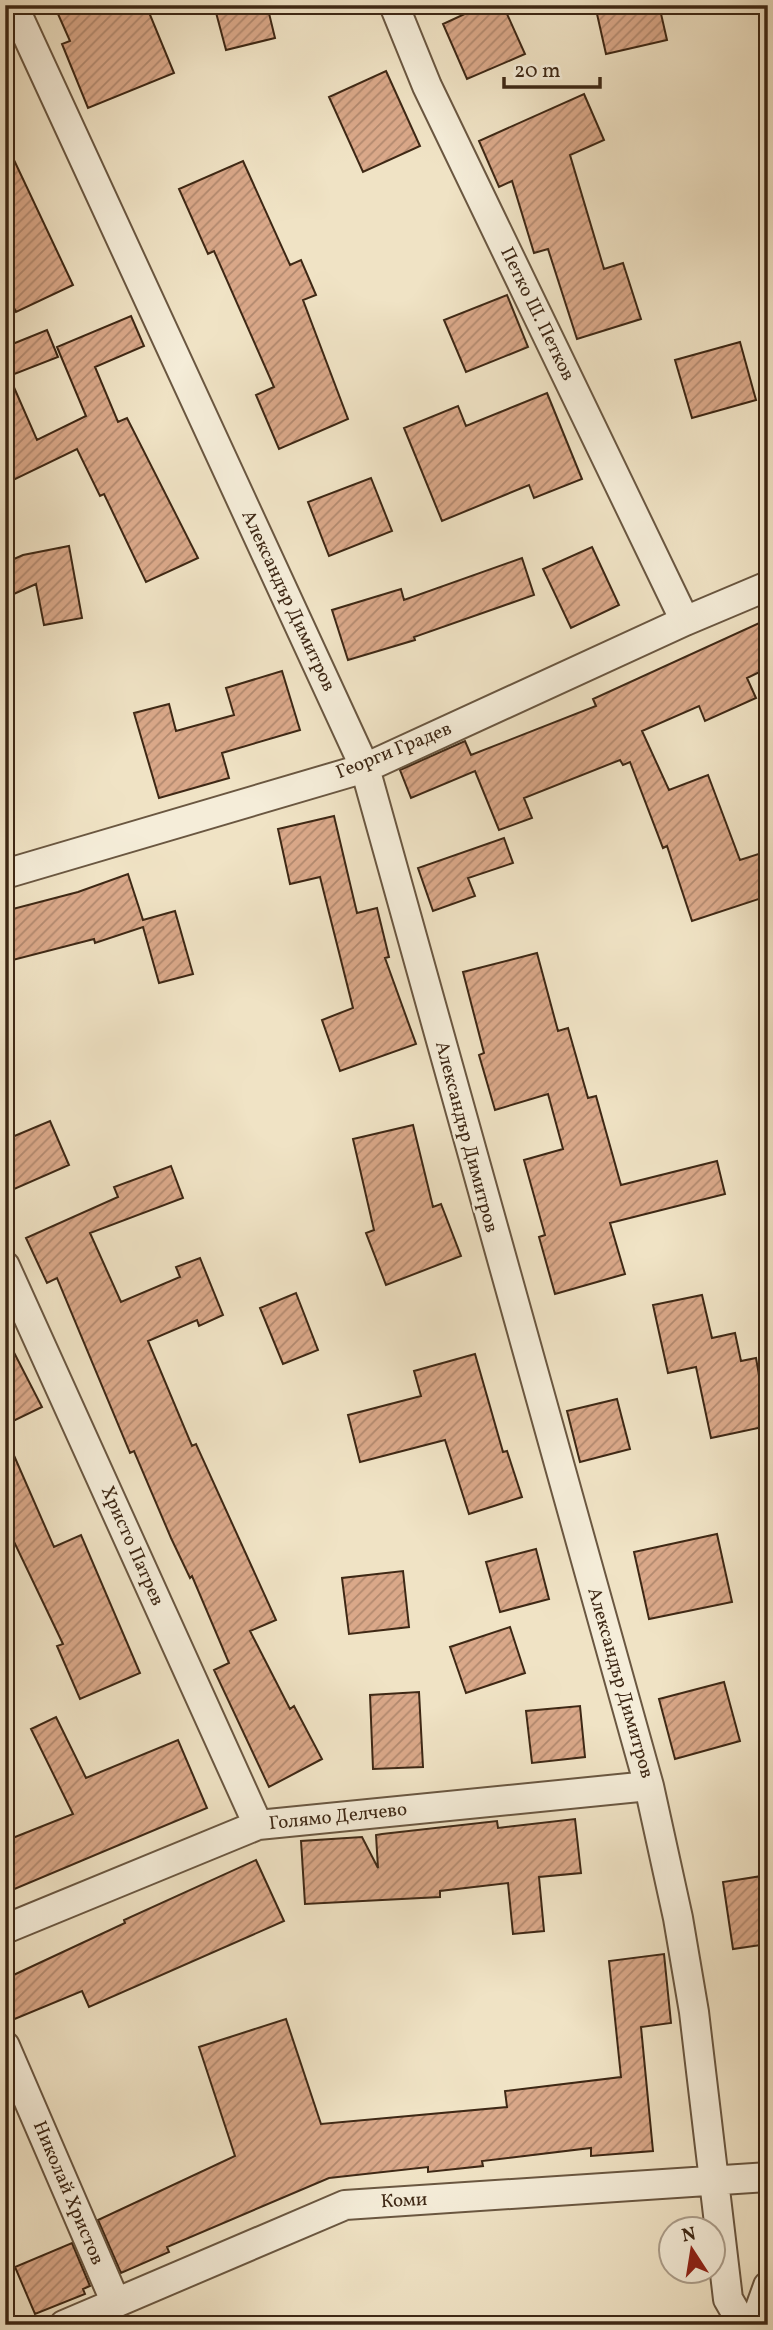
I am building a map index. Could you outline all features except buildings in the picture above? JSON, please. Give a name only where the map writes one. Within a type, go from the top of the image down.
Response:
[{"type":"street","name":"Александър Димитров","points":[[13,5],[365,768],[649,1786],[683,1945],[716,2182],[728,2299],[743,2325]]},
{"type":"street","name":"Петко Ш. Петков","points":[[394,5],[427,86],[685,621]]},
{"type":"street","name":"Георги Градев","points":[[5,874],[365,768],[685,621],[768,586]]},
{"type":"street","name":"Христо Патрев","points":[[5,1266],[258,1825]]},
{"type":"street","name":"Голямо Делчево","points":[[5,1929],[258,1825],[649,1786]]},
{"type":"street","name":"Николай Христов","points":[[5,2046],[115,2301]]},
{"type":"street","name":"Коми","points":[[64,2325],[345,2205],[716,2182],[768,2176]]},
{"type":"street","points":[[754,2325],[768,2286]]}]
